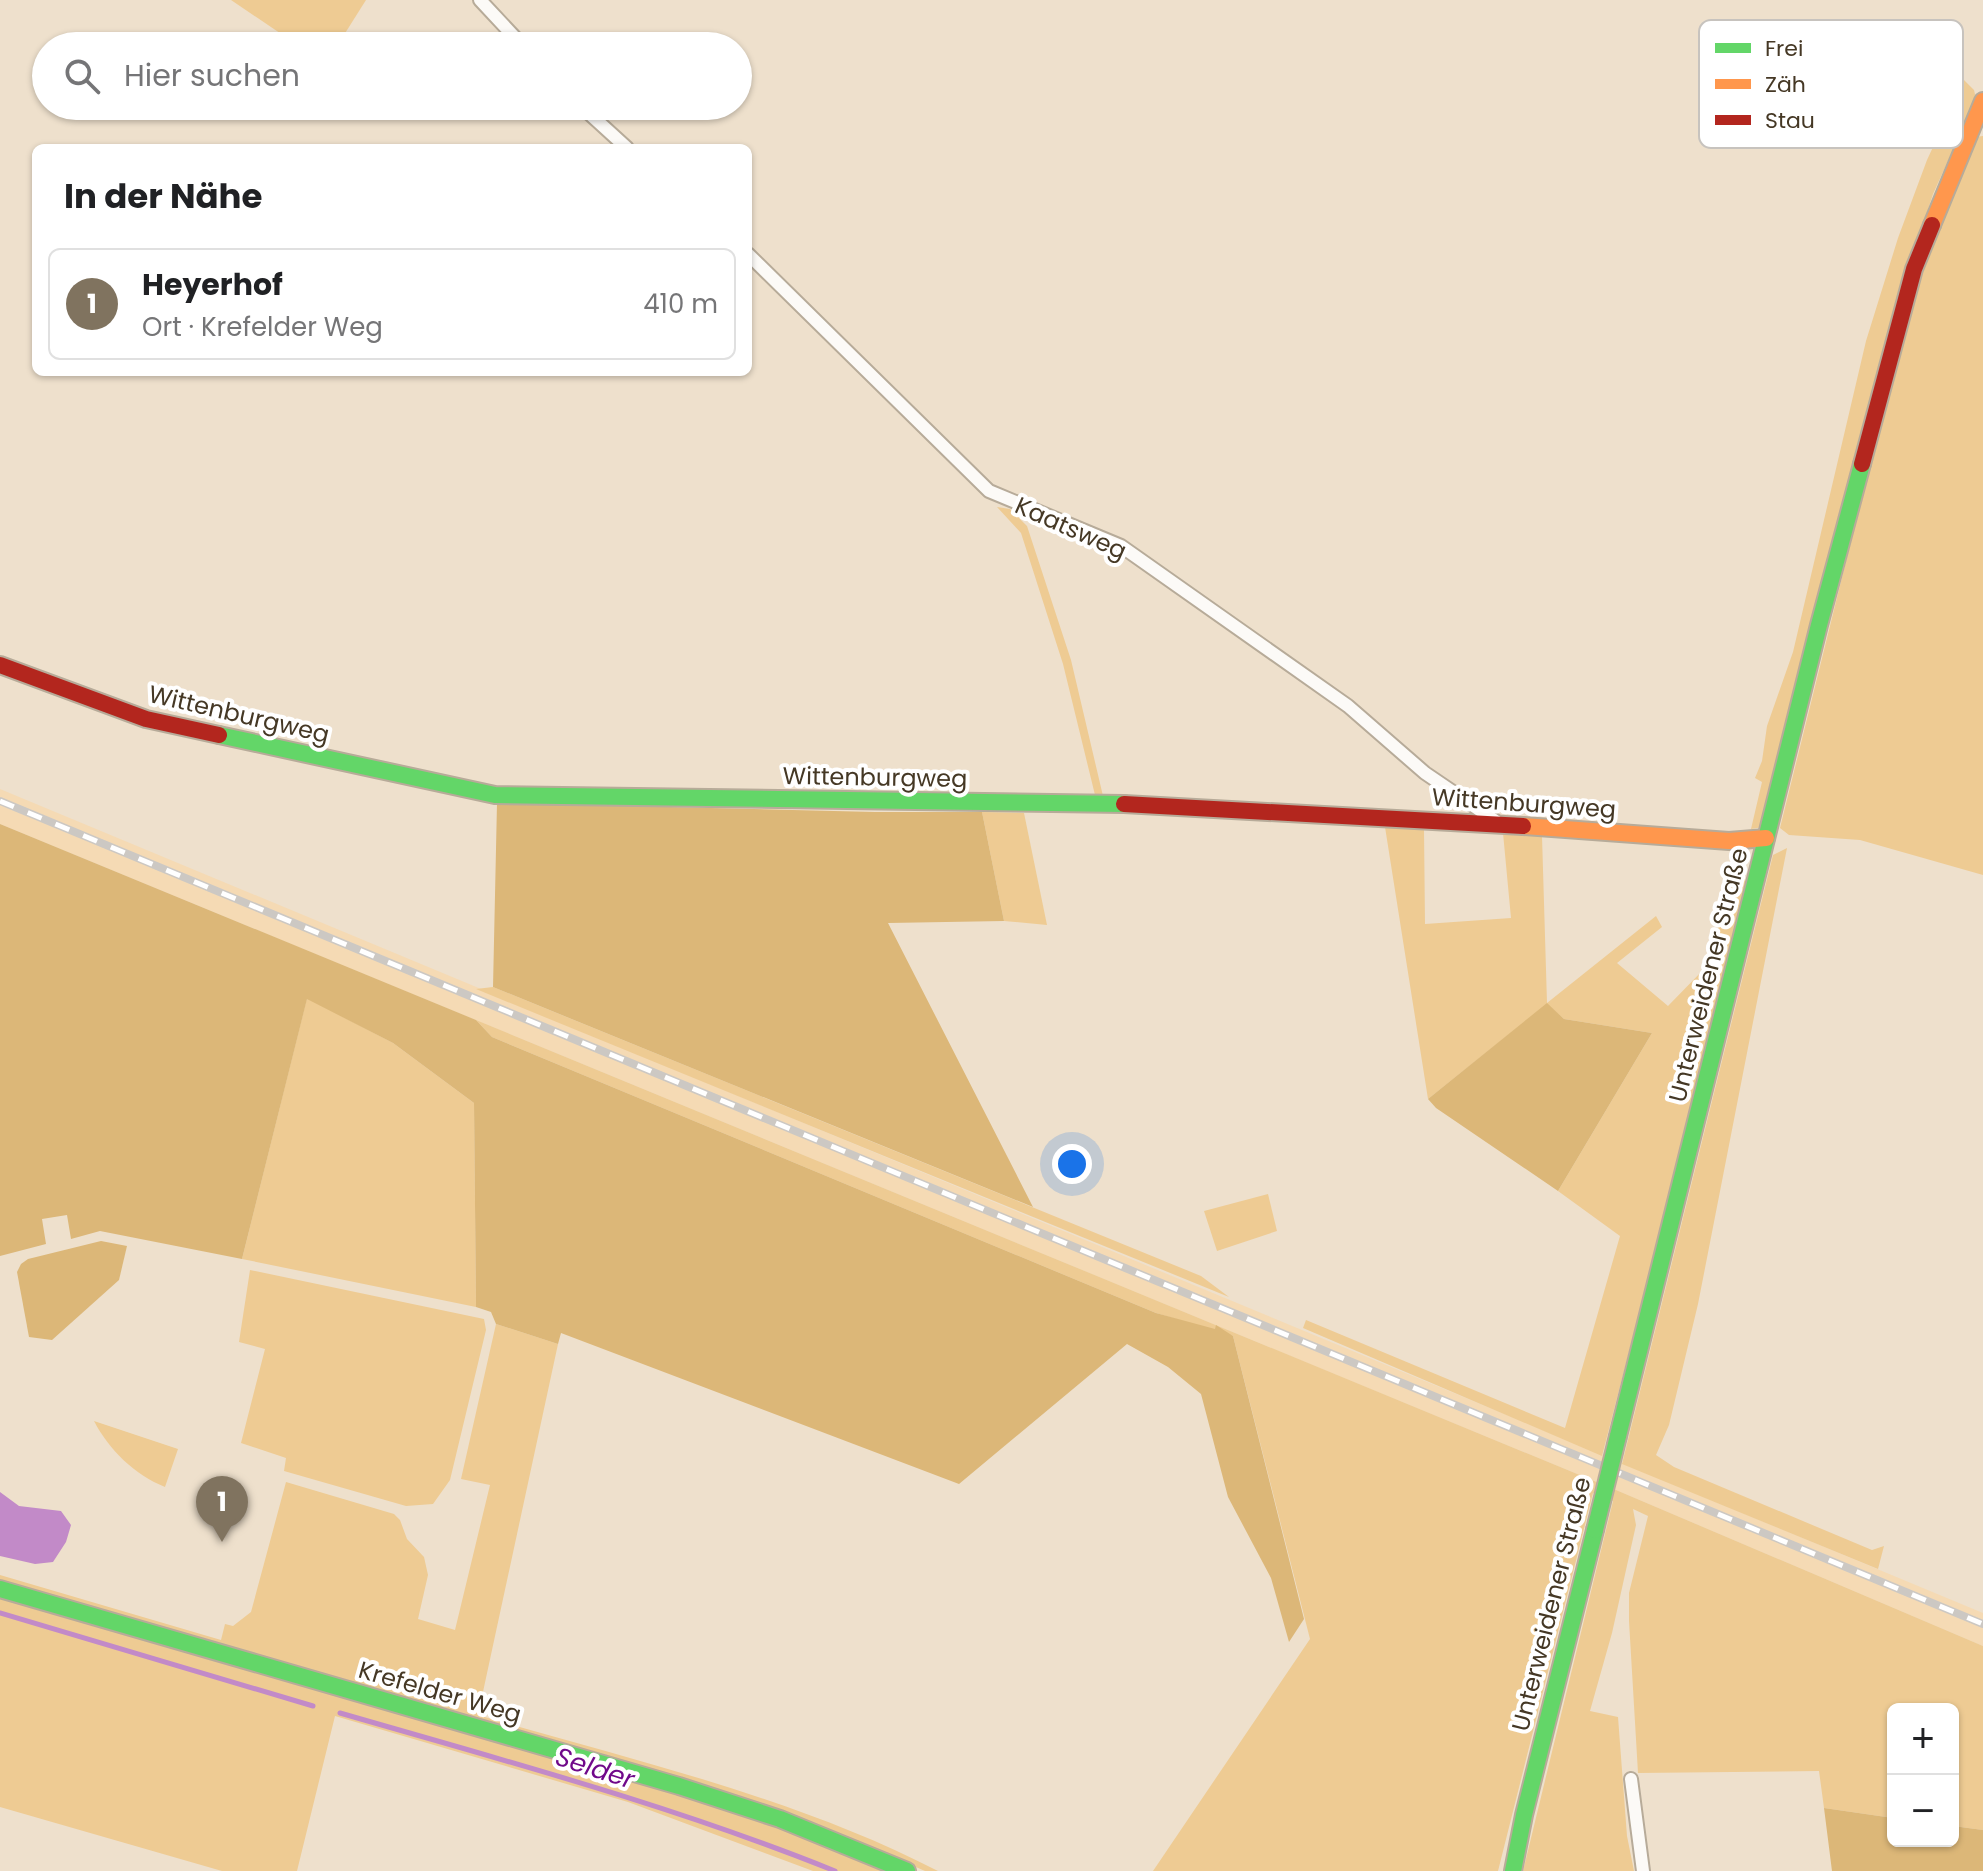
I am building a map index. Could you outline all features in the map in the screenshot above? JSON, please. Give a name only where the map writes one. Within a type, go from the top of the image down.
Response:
[{"type":"street","points":[[480,0],[510,32]]},
{"type":"street","name":"Unterweidener Straße","points":[[1513,1871],[1524,1815],[1819,625],[1914,269],[1983,101]]},
{"type":"street","points":[[596,120],[623,144]]},
{"type":"street","name":"Kaatsweg","points":[[752,258],[989,491],[1121,546],[1348,706],[1425,773],[1500,824]]},
{"type":"street","name":"Wittenburgweg","points":[[0,665],[146,719],[495,795],[1096,803],[1500,824],[1729,841],[1766,838]]},
{"type":"street","name":"Krefelder Weg","points":[[0,1589],[679,1786],[780,1819],[907,1871]]},
{"type":"street","points":[[1631,1779],[1643,1871]]},
{"type":"shaded area","points":[[231,0],[366,0],[346,32],[278,32]]},
{"type":"shaded area","points":[[1963,82],[1974,90],[1976,99],[1963,128]]},
{"type":"shaded area","points":[[1983,136],[1983,875],[1860,840],[1789,835],[1780,828],[1898,351],[1929,250],[1975,137]]},
{"type":"shaded area","points":[[1933,148],[1954,148],[1933,194],[1893,316],[1763,827],[1751,829],[1762,782],[1755,778],[1762,761],[1767,726],[1793,652],[1866,341],[1898,238]]},
{"type":"shaded area","points":[[997,507],[1010,509],[1027,526],[1071,660],[1103,796],[1095,795],[1063,664],[1021,533]]},
{"type":"shaded area","points":[[0,789],[1983,1613],[1983,1646],[1616,1490],[0,824]]},
{"type":"shaded area","points":[[497,803],[982,812],[1004,921],[888,923],[1033,1207],[493,987]]},
{"type":"shaded area","points":[[982,812],[1024,813],[1047,925],[1004,921]]},
{"type":"shaded area","points":[[0,824],[476,1020],[492,1037],[1156,1313],[1215,1329],[1216,1325],[1233,1336],[1304,1619],[1289,1642],[1271,1578],[1228,1497],[1201,1394],[1168,1367],[1127,1344],[959,1484],[561,1333],[558,1344],[496,1324],[491,1312],[476,1307],[474,1103],[393,1043],[307,999],[242,1259],[100,1231],[71,1239],[67,1215],[42,1219],[46,1244],[0,1256]]},
{"type":"shaded area","points":[[1385,827],[1424,829],[1425,924],[1511,918],[1503,833],[1542,836],[1547,1003],[1656,916],[1662,927],[1617,963],[1668,1006],[1705,968],[1739,865],[1749,888],[1602,1456],[1303,1328],[1306,1320],[1565,1428],[1620,1236],[1558,1191],[1652,1033],[1564,1019],[1547,1004],[1428,1099]]},
{"type":"shaded area","points":[[1787,848],[1698,1304],[1669,1425],[1656,1455],[1674,1467],[1872,1550],[1884,1546],[1878,1569],[1622,1464],[1773,855]]},
{"type":"shaded area","points":[[493,987],[1201,1276],[1229,1297],[476,989]]},
{"type":"shaded area","points":[[307,998],[393,1043],[474,1103],[476,1307],[242,1259]]},
{"type":"shaded area","points":[[1547,1003],[1564,1019],[1652,1033],[1558,1191],[1436,1108],[1428,1099]]},
{"type":"shaded area","points":[[476,1020],[1616,1490],[1983,1646],[1983,1830],[1959,1827],[1959,1703],[1887,1703],[1887,1817],[1824,1808],[1819,1771],[1638,1773],[1629,1593],[1648,1516],[1633,1509],[1636,1525],[1612,1633],[1590,1711],[1618,1717],[1627,1836],[1634,1871],[1523,1871],[1613,1501],[1593,1493],[1498,1871],[1153,1871],[1310,1639],[1233,1336],[1156,1313],[492,1037]]},
{"type":"shaded area","points":[[1268,1194],[1277,1231],[1217,1251],[1204,1211]]},
{"type":"shaded area","points":[[101,1241],[127,1246],[119,1280],[52,1340],[29,1337],[17,1272],[21,1264],[28,1259]]},
{"type":"shaded area","points":[[250,1270],[484,1319],[486,1330],[450,1480],[433,1504],[406,1506],[284,1471],[286,1458],[241,1443],[265,1349],[239,1342]]},
{"type":"shaded area","points":[[496,1324],[558,1344],[478,1715],[770,1801],[883,1845],[938,1871],[925,1871],[838,1833],[697,1784],[0,1581],[0,1575],[221,1640],[225,1624],[233,1626],[251,1612],[286,1482],[394,1514],[400,1520],[407,1539],[424,1557],[428,1575],[418,1619],[455,1630],[490,1485],[461,1479]]},
{"type":"shaded area","points":[[94,1421],[178,1449],[165,1487],[143,1476],[124,1460],[107,1442]]},
{"type":"shaded area","points":[[0,1492],[19,1506],[61,1511],[71,1525],[66,1542],[53,1562],[35,1564],[0,1556]]},
{"type":"shaded area","points":[[0,1598],[671,1793],[781,1828],[888,1871],[813,1871],[628,1802],[335,1716],[297,1871],[222,1871],[0,1807]]},
{"type":"shaded area","points":[[1824,1808],[1887,1817],[1887,1847],[1959,1847],[1959,1827],[1983,1830],[1983,1871],[1832,1871]]},
{"type":"waterway","name":"Selder","points":[[0,1613],[313,1706]]},
{"type":"waterway","name":"Selder","points":[[340,1713],[651,1805],[835,1871]]},
{"type":"railway","points":[[0,801],[1983,1624]]},
{"type":"traffic: fast","points":[[1618,1436],[1819,625],[1862,464]]},
{"type":"traffic: fast","points":[[219,735],[495,795],[1124,804]]},
{"type":"traffic: fast","points":[[1595,1530],[1618,1436]]},
{"type":"traffic: fast","points":[[1513,1871],[1595,1530]]},
{"type":"traffic: fast","points":[[0,1589],[679,1786],[780,1819],[907,1871]]},
{"type":"traffic: slow","points":[[1932,225],[1983,101]]},
{"type":"traffic: slow","points":[[1523,826],[1729,841],[1766,838]]},
{"type":"traffic: jam","points":[[1862,464],[1914,269],[1932,225]]},
{"type":"traffic: jam","points":[[0,665],[146,719],[219,735]]},
{"type":"traffic: jam","points":[[1124,804],[1523,826]]},
{"type":"place","name":"Heyerhof","points":[[222,1542]]}]
